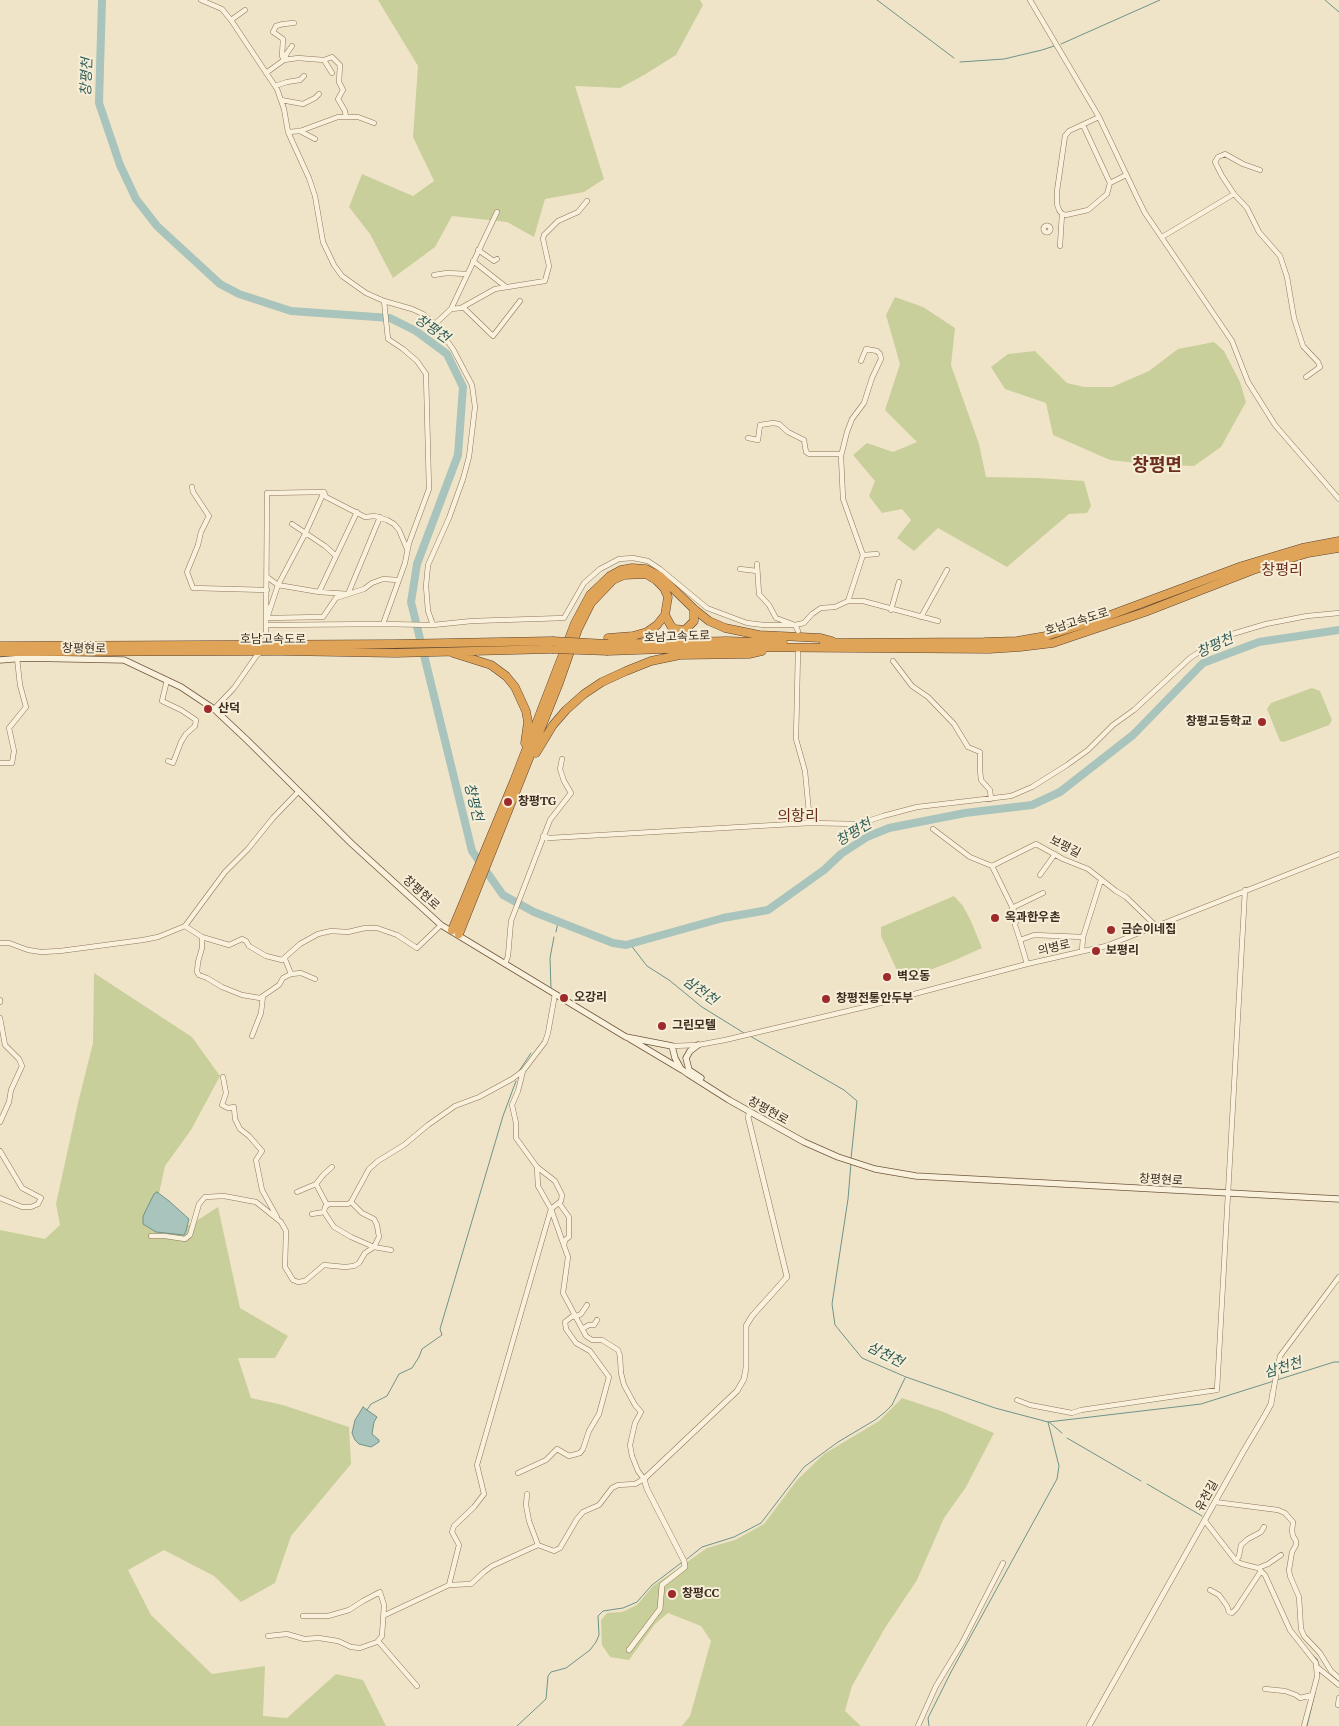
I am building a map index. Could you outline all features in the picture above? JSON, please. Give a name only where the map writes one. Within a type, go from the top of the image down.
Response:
[{"type":"highway","name":"호남고속도로","points":[[0,646],[394,644],[446,647],[727,641],[844,644],[1017,641],[1046,636],[1098,620],[1242,566],[1302,548],[1339,541]]},
{"type":"highway","name":"호남고속도로","points":[[608,644],[776,648],[989,649],[1052,643],[1145,612],[1253,570],[1308,553],[1339,548]]},
{"type":"highway","points":[[456,932],[477,891],[498,839],[575,623],[590,594],[610,576],[621,570],[632,568],[646,569],[660,576],[709,621],[724,628],[759,635],[821,638],[844,644]]},
{"type":"highway","points":[[517,782],[559,683],[578,629],[592,603],[613,580],[624,575],[646,574],[664,588],[668,597],[665,615],[657,625],[647,632],[608,644],[552,645]]},
{"type":"highway","points":[[665,615],[671,626],[675,629],[685,630],[694,621],[694,609]]},
{"type":"highway","name":"호남고속도로","points":[[0,652],[282,650],[396,653],[446,647]]},
{"type":"highway","points":[[446,647],[491,665],[506,676],[515,686],[521,698],[528,722],[527,736],[517,782]]},
{"type":"highway","points":[[456,932],[472,882],[495,824],[517,782],[553,725],[584,694],[602,682],[651,661],[698,654],[749,654],[776,648]]},
{"type":"main road","name":"창평현로","points":[[0,660],[17,658],[124,660],[181,687],[214,710],[370,860],[442,925],[626,1037],[672,1046],[675,1058],[682,1069],[688,1074],[717,1093],[804,1142],[838,1157],[863,1166],[916,1176],[1339,1199]]},
{"type":"main road","points":[[626,1037],[688,1074]]},
{"type":"main road","points":[[698,1045],[690,1050],[686,1058],[687,1065],[689,1070],[709,1084],[717,1093]]},
{"type":"street","points":[[201,0],[222,10],[231,20],[275,86],[281,100],[288,132],[315,196],[323,242],[334,265],[342,276],[366,293],[384,301],[419,311],[435,324],[453,349],[472,385],[476,407],[469,457],[463,479],[428,565],[426,586],[431,625]]},
{"type":"street","points":[[1030,0],[1100,117],[1141,205],[1232,341],[1248,382],[1275,424],[1339,499]]},
{"type":"street","points":[[231,20],[245,10]]},
{"type":"street","points":[[284,60],[282,56],[283,39],[273,32],[276,26],[294,23]]},
{"type":"street","points":[[284,60],[286,53],[292,46]]},
{"type":"street","points":[[266,73],[284,60],[298,58],[324,60],[332,57],[340,65],[339,82],[343,90],[338,99],[346,117]]},
{"type":"street","points":[[324,60],[332,72]]},
{"type":"street","points":[[275,86],[300,80],[304,76]]},
{"type":"street","points":[[281,100],[303,104],[319,94]]},
{"type":"street","points":[[288,132],[300,131],[338,117],[358,117],[374,123]]},
{"type":"street","points":[[1060,246],[1062,214],[1057,204],[1057,191],[1064,141],[1067,132],[1100,117]]},
{"type":"street","points":[[1062,214],[1075,214],[1088,210],[1107,194],[1110,183],[1083,125]]},
{"type":"street","points":[[300,131],[315,139]]},
{"type":"street","points":[[1260,170],[1225,154],[1218,157],[1215,162],[1234,194],[1247,208],[1259,232],[1280,256],[1287,277],[1294,318],[1303,346],[1318,362],[1320,367],[1306,377]]},
{"type":"street","points":[[1110,183],[1126,175]]},
{"type":"street","points":[[1162,237],[1234,194]]},
{"type":"street","points":[[451,309],[463,307],[490,292],[506,287],[545,281],[549,266],[543,239],[544,235],[558,221],[578,212],[587,201]]},
{"type":"street","points":[[435,324],[451,309],[497,212]]},
{"type":"street","points":[[1051,230],[1061,230]]},
{"type":"street","points":[[478,250],[494,261],[497,259]]},
{"type":"street","points":[[473,261],[506,287]]},
{"type":"street","points":[[434,275],[447,273],[467,274]]},
{"type":"street","points":[[383,624],[429,489],[426,374],[417,361],[388,339],[384,301]]},
{"type":"street","points":[[463,307],[493,336],[520,301]]},
{"type":"street","points":[[848,601],[863,554],[843,500],[841,454],[852,419],[864,403],[872,378],[881,359],[880,354],[877,351],[866,349],[861,361]]},
{"type":"street","points":[[748,438],[758,440],[760,425],[779,424],[788,432],[804,440],[806,452],[809,454],[841,454]]},
{"type":"street","points":[[192,487],[209,516],[201,532],[198,546],[187,572],[192,588],[267,590]]},
{"type":"street","points":[[324,492],[326,497],[365,516],[380,517],[394,524],[399,530],[408,551]]},
{"type":"street","points":[[267,618],[278,585],[306,534],[324,492]]},
{"type":"street","points":[[266,632],[267,493],[324,492]]},
{"type":"street","points":[[319,592],[357,512]]},
{"type":"street","points":[[348,594],[380,517]]},
{"type":"street","points":[[292,524],[325,546],[336,556]]},
{"type":"street","points":[[863,554],[877,554]]},
{"type":"street","points":[[267,625],[431,625],[472,621],[564,618],[584,583],[600,568],[619,559],[633,558],[648,562],[660,569],[707,608],[725,616],[756,624],[804,624],[812,614],[821,608],[835,607],[848,601],[863,601],[938,621]]},
{"type":"street","points":[[757,564],[758,594],[769,605],[776,618],[795,625],[798,631]]},
{"type":"street","points":[[740,569],[758,571]]},
{"type":"street","points":[[921,617],[947,570]]},
{"type":"street","points":[[267,577],[278,585],[319,592],[348,594]]},
{"type":"street","points":[[267,618],[323,617],[336,598],[364,589],[372,583],[383,579],[398,580]]},
{"type":"street","points":[[891,610],[899,582]]},
{"type":"street","points":[[543,836],[549,838],[810,823],[859,824],[917,807],[1011,796],[1032,787],[1088,750],[1113,725],[1134,710],[1190,658],[1216,641],[1266,624],[1307,616],[1339,613]]},
{"type":"street","points":[[214,710],[234,688],[257,655],[262,652]]},
{"type":"street","points":[[798,652],[796,739],[804,771],[810,823]]},
{"type":"street","points":[[0,763],[12,763],[14,752],[9,728],[26,707],[20,685],[17,658]]},
{"type":"street","points":[[892,661],[912,686],[928,697],[954,724],[968,747],[980,752],[981,780],[990,790],[991,798]]},
{"type":"street","points":[[167,680],[162,701],[196,720],[195,726],[186,734],[181,742],[173,763],[168,761]]},
{"type":"street","points":[[505,964],[508,956],[512,918],[543,836],[550,820],[571,792],[564,781],[560,769],[562,759]]},
{"type":"street","points":[[0,943],[9,943],[28,950],[41,952],[60,951],[158,937],[185,926],[225,872],[299,791]]},
{"type":"street","points":[[933,830],[970,857],[992,866],[1017,917],[1014,925],[1027,964]]},
{"type":"street","name":"보평길","points":[[992,866],[1036,844],[1088,869],[1126,897],[1156,926]]},
{"type":"street","points":[[1040,875],[1055,854]]},
{"type":"street","name":"의병로","points":[[698,1045],[876,1004],[1114,943],[1339,854]]},
{"type":"street","points":[[1082,951],[1083,937],[1101,880]]},
{"type":"street","points":[[1016,1400],[1030,1405],[1072,1413],[1081,1410],[1217,1390],[1245,890]]},
{"type":"street","points":[[1012,908],[1043,893]]},
{"type":"street","points":[[185,926],[202,937],[229,945],[242,939],[249,946],[266,956],[282,960],[300,944],[318,934],[331,931],[348,932],[365,928],[377,928],[397,934],[417,948],[442,925]]},
{"type":"street","points":[[1020,940],[1034,936],[1083,937]]},
{"type":"street","points":[[202,937],[202,948],[197,972],[199,975],[242,995],[260,998],[290,974],[301,973],[315,979]]},
{"type":"street","points":[[285,959],[290,974]]},
{"type":"street","points":[[351,1202],[369,1169],[378,1161],[404,1145],[455,1106],[479,1097],[523,1071],[544,1042],[548,1033],[555,994]]},
{"type":"street","points":[[252,1036],[261,1013],[263,996]]},
{"type":"street","points":[[0,1018],[5,1045],[19,1059],[22,1066],[0,1122]]},
{"type":"street","points":[[672,1046],[698,1045]]},
{"type":"street","points":[[449,1585],[459,1545],[452,1532],[454,1526],[474,1507],[484,1494],[477,1465],[551,1209],[559,1203],[562,1195],[555,1180],[537,1167],[516,1138],[516,1123],[512,1105],[523,1071]]},
{"type":"street","points":[[223,1077],[226,1093],[222,1105],[228,1108],[234,1107],[235,1119],[240,1129],[262,1151],[256,1160],[262,1190],[285,1227],[285,1267],[289,1276],[296,1282],[308,1279],[319,1267],[324,1265],[354,1266],[374,1246],[379,1237],[375,1221],[362,1213],[351,1202]]},
{"type":"street","points":[[268,1636],[287,1634],[304,1639],[319,1638],[338,1641],[351,1647],[360,1648],[378,1641],[382,1636],[382,1618],[385,1615],[449,1585],[471,1584],[492,1566],[538,1545],[554,1551],[560,1548],[583,1512],[598,1505],[612,1488],[635,1484],[644,1479],[737,1391],[744,1379],[746,1368],[746,1326],[752,1316],[787,1277],[748,1117],[750,1112]]},
{"type":"street","points":[[0,1151],[22,1188],[41,1198],[38,1204],[31,1207],[22,1207],[0,1198]]},
{"type":"street","points":[[297,1192],[316,1184],[332,1167]]},
{"type":"street","points":[[537,1167],[538,1186],[551,1209],[568,1257],[563,1293],[586,1336],[592,1340],[602,1340],[618,1350],[624,1385],[641,1412],[635,1423],[630,1445],[632,1456],[684,1561],[685,1567],[662,1585],[660,1609],[629,1650]]},
{"type":"street","points":[[316,1184],[327,1205]]},
{"type":"street","points":[[151,1236],[186,1239],[190,1235],[197,1210],[205,1197],[224,1196],[256,1202],[278,1218]]},
{"type":"street","points":[[327,1205],[351,1202]]},
{"type":"street","points":[[559,1203],[569,1217],[569,1237],[565,1240],[564,1247]]},
{"type":"street","points":[[324,1212],[327,1205]]},
{"type":"street","points":[[324,1212],[337,1230],[374,1246],[391,1250]]},
{"type":"street","points":[[312,1214],[324,1212]]},
{"type":"street","name":"유천길","points":[[1089,1726],[1268,1410],[1278,1360],[1282,1352],[1339,1277]]},
{"type":"street","points":[[518,1473],[546,1460],[557,1449],[569,1456],[580,1452],[599,1414],[609,1377],[590,1351],[576,1343],[566,1329],[565,1322],[581,1314],[587,1305]]},
{"type":"street","points":[[582,1329],[589,1325],[594,1325],[597,1320]]},
{"type":"street","points":[[527,1494],[526,1505],[529,1521],[538,1545]]},
{"type":"street","points":[[1215,1502],[1278,1510],[1293,1522],[1292,1531],[1296,1545],[1292,1552],[1289,1570],[1299,1598],[1301,1629],[1304,1636],[1339,1678]]},
{"type":"street","points":[[1205,1521],[1236,1560],[1242,1564],[1259,1569],[1270,1583],[1289,1629],[1316,1662],[1317,1667],[1312,1695],[1304,1726]]},
{"type":"street","points":[[1236,1560],[1239,1556],[1241,1545],[1248,1538],[1261,1532],[1264,1527]]},
{"type":"street","points":[[1210,1590],[1219,1596],[1229,1612],[1232,1613],[1259,1569],[1281,1555]]},
{"type":"street","points":[[918,1726],[936,1686],[962,1643],[1003,1563]]},
{"type":"street","points":[[303,1616],[328,1616],[350,1610],[380,1592],[385,1615]]},
{"type":"street","points":[[378,1641],[417,1686]]},
{"type":"street","points":[[1317,1667],[1339,1685]]},
{"type":"street","points":[[1265,1689],[1285,1691],[1296,1694],[1300,1698],[1312,1695]]},
{"type":"street","points":[[1338,1705],[1339,1698]]},
{"type":"green space","points":[[378,0],[700,0],[703,5],[676,55],[620,88],[575,86],[604,179],[584,192],[545,199],[534,237],[507,222],[452,216],[435,247],[393,278],[370,234],[349,207],[362,174],[413,196],[434,181],[413,137],[418,66]]},
{"type":"green space","points":[[895,297],[923,307],[955,328],[951,365],[979,444],[986,477],[1084,481],[1091,506],[1087,513],[1069,514],[1007,567],[938,528],[914,551],[897,538],[911,520],[902,509],[882,513],[869,496],[875,481],[853,455],[867,443],[893,452],[917,442],[885,410],[900,364],[886,315]]},
{"type":"green space","points":[[1214,342],[1224,351],[1240,382],[1246,402],[1221,447],[1194,466],[1110,460],[1053,435],[1046,403],[1005,389],[991,367],[1008,354],[1035,351],[1067,383],[1084,387],[1112,387],[1149,371],[1178,349]]},
{"type":"green space","points":[[1312,688],[1320,691],[1332,720],[1329,725],[1284,742],[1280,741],[1267,709],[1271,703]]},
{"type":"green space","points":[[954,896],[963,906],[982,948],[902,981],[881,936],[881,927]]},
{"type":"green space","points":[[94,973],[192,1037],[220,1076],[191,1130],[165,1166],[153,1221],[190,1225],[218,1207],[240,1308],[288,1336],[275,1358],[238,1358],[251,1398],[283,1405],[349,1427],[351,1464],[291,1536],[275,1583],[241,1602],[214,1576],[164,1550],[128,1570],[151,1615],[212,1674],[265,1666],[263,1716],[287,1718],[336,1674],[363,1680],[386,1726],[0,1726],[0,1230],[45,1239],[60,1225],[56,1204],[93,1043]]},
{"type":"green space","points":[[902,1398],[941,1411],[994,1433],[966,1487],[944,1518],[917,1580],[885,1628],[852,1686],[845,1711],[861,1726],[682,1726],[690,1716],[711,1641],[701,1626],[668,1613],[655,1624],[629,1660],[610,1657],[602,1645],[601,1620],[607,1613],[622,1612],[637,1605],[653,1586],[707,1548],[735,1540],[764,1524],[797,1480],[824,1454],[879,1421]]},
{"type":"water","points":[[157,1192],[189,1219],[184,1235],[156,1232],[143,1224],[145,1212],[154,1194]]},
{"type":"water","points":[[363,1407],[377,1417],[372,1434],[379,1442],[371,1447],[359,1444],[352,1433],[355,1420]]},
{"type":"waterway","name":"창평천","points":[[102,0],[99,103],[120,165],[136,199],[157,226],[220,284],[239,294],[291,311],[390,318],[416,331],[447,354],[463,387],[458,455],[417,564],[411,602],[472,851],[503,895],[534,912],[613,943],[626,945],[723,918],[768,910],[824,870],[841,854],[867,837],[889,828],[965,813],[1032,805],[1060,792],[1133,735],[1203,663],[1259,642],[1339,630]]},
{"type":"waterway","points":[[877,0],[954,58]]},
{"type":"waterway","points":[[1061,44],[1160,0]]},
{"type":"waterway","points":[[1325,0],[1339,12]]},
{"type":"waterway","points":[[960,62],[1004,59],[1054,46]]},
{"type":"waterway","points":[[556,932],[558,922]]},
{"type":"waterway","points":[[551,988],[550,958],[554,937]]},
{"type":"waterway","name":"삼천천","points":[[630,944],[647,966],[669,980],[702,1007],[744,1033]]},
{"type":"waterway","name":"삼천천","points":[[750,1036],[844,1090],[857,1101],[851,1159]]},
{"type":"waterway","points":[[519,1071],[531,1053]]},
{"type":"waterway","points":[[367,1410],[371,1404],[387,1396],[399,1374],[412,1368],[422,1349],[442,1335],[440,1329],[503,1116],[516,1081]]},
{"type":"waterway","name":"삼천천","points":[[851,1163],[848,1199],[832,1304],[835,1325],[862,1358],[906,1377],[995,1408],[1048,1422],[1201,1404],[1274,1381]]},
{"type":"waterway","name":"삼천천","points":[[1277,1380],[1339,1362]]},
{"type":"waterway","points":[[687,1559],[702,1547],[734,1537],[761,1523],[804,1467],[838,1442],[875,1420],[892,1405],[905,1378]]},
{"type":"waterway","points":[[929,1726],[928,1718],[951,1672],[1057,1479],[1059,1466],[1048,1422]]},
{"type":"waterway","points":[[1049,1422],[1062,1433]]},
{"type":"waterway","points":[[1067,1438],[1141,1481]]},
{"type":"waterway","points":[[1147,1484],[1202,1516]]},
{"type":"waterway","points":[[517,1726],[546,1699],[548,1676],[551,1672],[566,1668],[590,1650],[596,1642],[599,1635],[598,1616],[603,1611],[623,1608],[637,1602],[652,1585],[681,1563]]},
{"type":"waterway","points":[[1311,1654],[1317,1659],[1319,1665]]},
{"type":"waterway","points":[[1307,1726],[1315,1693]]},
{"type":"tunnel","points":[[263,646],[266,632]]},
{"type":"place","name":"산덕","points":[[208,709]]},
{"type":"place","name":"창평고등학교","points":[[1262,722]]},
{"type":"place","name":"창평TG","points":[[508,802]]},
{"type":"place","name":"옥과한우촌","points":[[995,918]]},
{"type":"place","name":"금순이네집","points":[[1111,930]]},
{"type":"place","name":"보평리","points":[[1096,951]]},
{"type":"place","name":"벽오동","points":[[887,977]]},
{"type":"place","name":"오강리","points":[[564,998]]},
{"type":"place","name":"창평전통안두부","points":[[826,999]]},
{"type":"place","name":"그린모텔","points":[[662,1026]]},
{"type":"place","name":"창평CC","points":[[672,1594]]},
{"type":"district","name":"창평면","points":[[1157,466]]},
{"type":"district","name":"창평리","points":[[1282,571]]},
{"type":"district","name":"의항리","points":[[798,817]]}]
